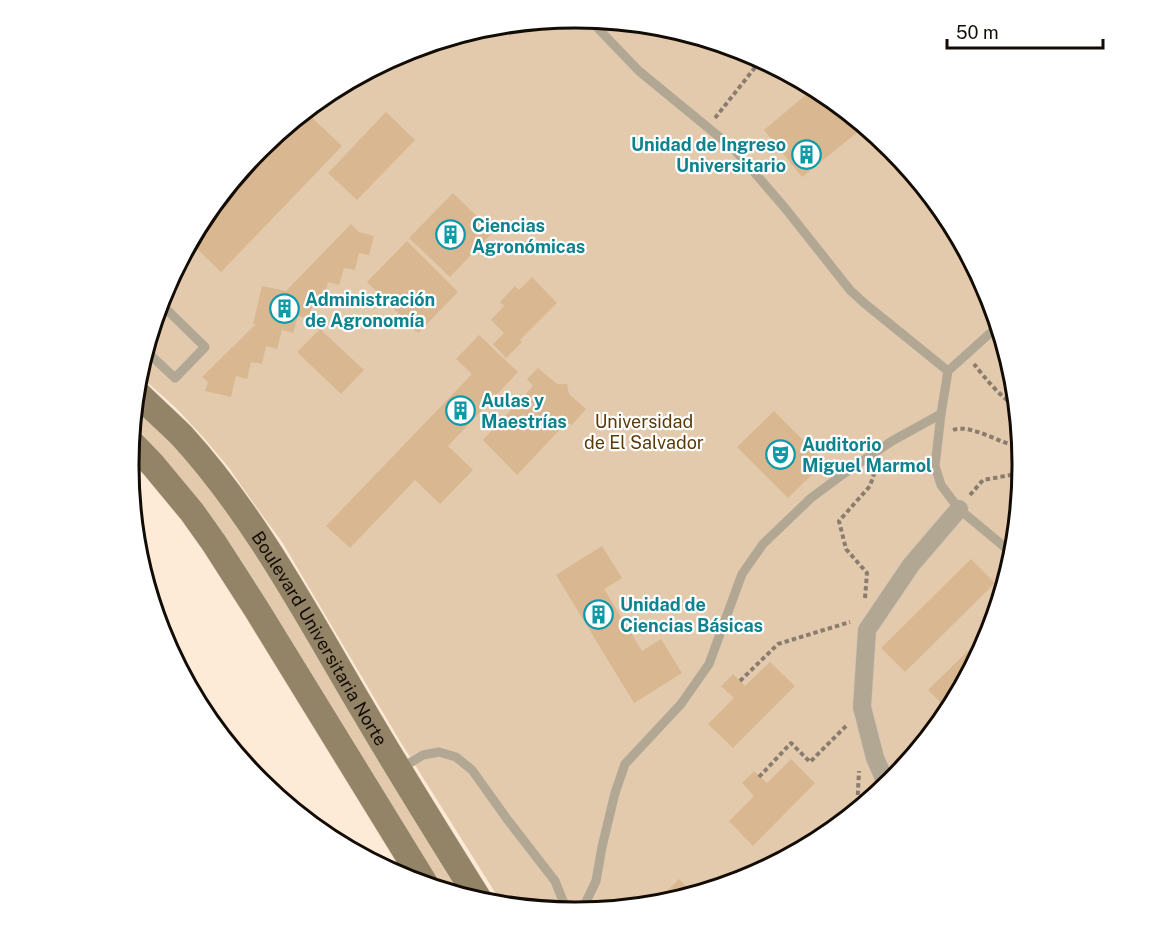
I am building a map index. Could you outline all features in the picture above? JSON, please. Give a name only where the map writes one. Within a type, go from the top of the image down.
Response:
[{"type":"main road","name":"Boulevard Universitaria Norte","points":[[144,400],[181,436],[254,530],[283,574],[398,770],[473,889]]},
{"type":"main road","name":"Boulevard Universitaria Norte","points":[[139,451],[192,512],[214,543],[418,872]]},
{"type":"street","points":[[883,775],[875,758],[862,707],[867,630],[911,565],[959,509]]},
{"type":"lane","points":[[598,29],[639,71],[734,149],[785,208],[850,290],[948,370]]},
{"type":"lane","points":[[153,357],[175,378],[205,347],[167,310]]},
{"type":"lane","points":[[991,332],[948,370],[935,466],[941,485],[959,509],[1004,547]]},
{"type":"lane","points":[[586,902],[596,881],[615,793],[625,764],[681,704],[709,664],[742,574],[763,544],[811,498],[846,472],[892,441],[941,414]]},
{"type":"lane","points":[[398,770],[423,755],[439,752],[456,757],[472,770],[555,881],[563,902]]},
{"type":"path","points":[[707,127],[755,68]]},
{"type":"path","points":[[967,354],[978,370],[1007,399]]},
{"type":"path","points":[[939,435],[960,427],[1011,445]]},
{"type":"path","points":[[959,509],[983,480],[1012,475]]},
{"type":"path","points":[[740,681],[778,644],[853,621]]},
{"type":"path","points":[[759,777],[791,743],[810,762],[854,718]]},
{"type":"green space","name":"Universidad de El Salvador","points":[[576,28],[632,32],[688,43],[716,52],[743,62],[794,87],[818,102],[863,137],[904,177],[922,199],[954,247],[979,298],[1004,380],[1012,465],[1004,550],[979,632],[954,683],[938,708],[904,753],[884,774],[818,828],[794,843],[743,868],[688,887],[604,901],[547,901],[519,898],[496,894],[398,738],[282,542],[229,468],[176,408],[147,382],[172,298],[197,247],[229,199],[247,177],[288,137],[333,102],[357,87],[408,62],[463,43],[547,29]]},
{"type":"green space","points":[[143,412],[188,461],[247,540],[460,886],[436,878],[219,527],[140,432]]},
{"type":"building","name":"Unidad de Ingreso Universitario","points":[[806,95],[857,132],[802,177],[764,130]]},
{"type":"building","points":[[386,112],[415,140],[357,200],[328,173]]},
{"type":"building","points":[[312,118],[342,146],[221,272],[197,247],[229,199],[247,177],[267,156]]},
{"type":"building","name":"Ciencias Agronómicas","points":[[453,193],[493,232],[450,277],[409,238]]},
{"type":"building","name":"Administración de Agronomía","points":[[351,224],[359,232],[374,236],[369,255],[359,253],[355,270],[344,268],[339,285],[328,282],[323,302],[314,299],[309,318],[298,316],[293,333],[282,330],[277,349],[266,346],[262,364],[251,362],[247,379],[236,376],[231,397],[205,391],[208,382],[202,377],[256,324],[253,324],[262,286],[286,291]]},
{"type":"building","points":[[407,241],[458,292],[418,333],[367,282]]},
{"type":"building","points":[[532,277],[557,303],[520,340],[522,342],[506,358],[493,344],[504,333],[491,320],[504,306],[500,302],[515,286],[519,290]]},
{"type":"building","points":[[320,329],[364,370],[341,394],[297,352]]},
{"type":"building","name":"Aulas y Maestrías","points":[[479,335],[518,372],[448,446],[473,470],[440,504],[415,480],[350,548],[326,526],[472,374],[456,359]]},
{"type":"building","points":[[538,368],[557,384],[567,384],[569,394],[586,409],[572,425],[567,422],[517,475],[483,440],[533,386],[527,379]]},
{"type":"building","name":"Auditorio Miguel Marmol","points":[[774,411],[825,462],[788,498],[737,447]]},
{"type":"building","name":"Unidad de Ciencias Básicas","points":[[602,546],[622,578],[604,589],[642,651],[661,639],[682,673],[634,703],[556,575]]},
{"type":"building","points":[[971,559],[995,583],[905,672],[881,648]]},
{"type":"building","points":[[972,646],[941,703],[928,690]]},
{"type":"building","points":[[770,662],[795,686],[733,748],[708,724],[734,698],[721,686],[733,674],[745,686]]},
{"type":"building","points":[[791,759],[815,783],[753,846],[729,821],[754,796],[742,783],[754,771],[767,783]]},
{"type":"building","points":[[679,879],[687,887],[666,892]]},
{"type":"place","name":"Unidad de Ingreso Universitario","points":[[807,154]]},
{"type":"place","name":"Ciencias Agronómicas","points":[[451,235]]},
{"type":"place","name":"Administración de Agronomía","points":[[284,309]]},
{"type":"place","name":"Aulas y Maestrías","points":[[460,410]]},
{"type":"place","name":"Auditorio Miguel Marmol","points":[[781,454]]},
{"type":"place","name":"Unidad de Ciencias Básicas","points":[[599,614]]}]
